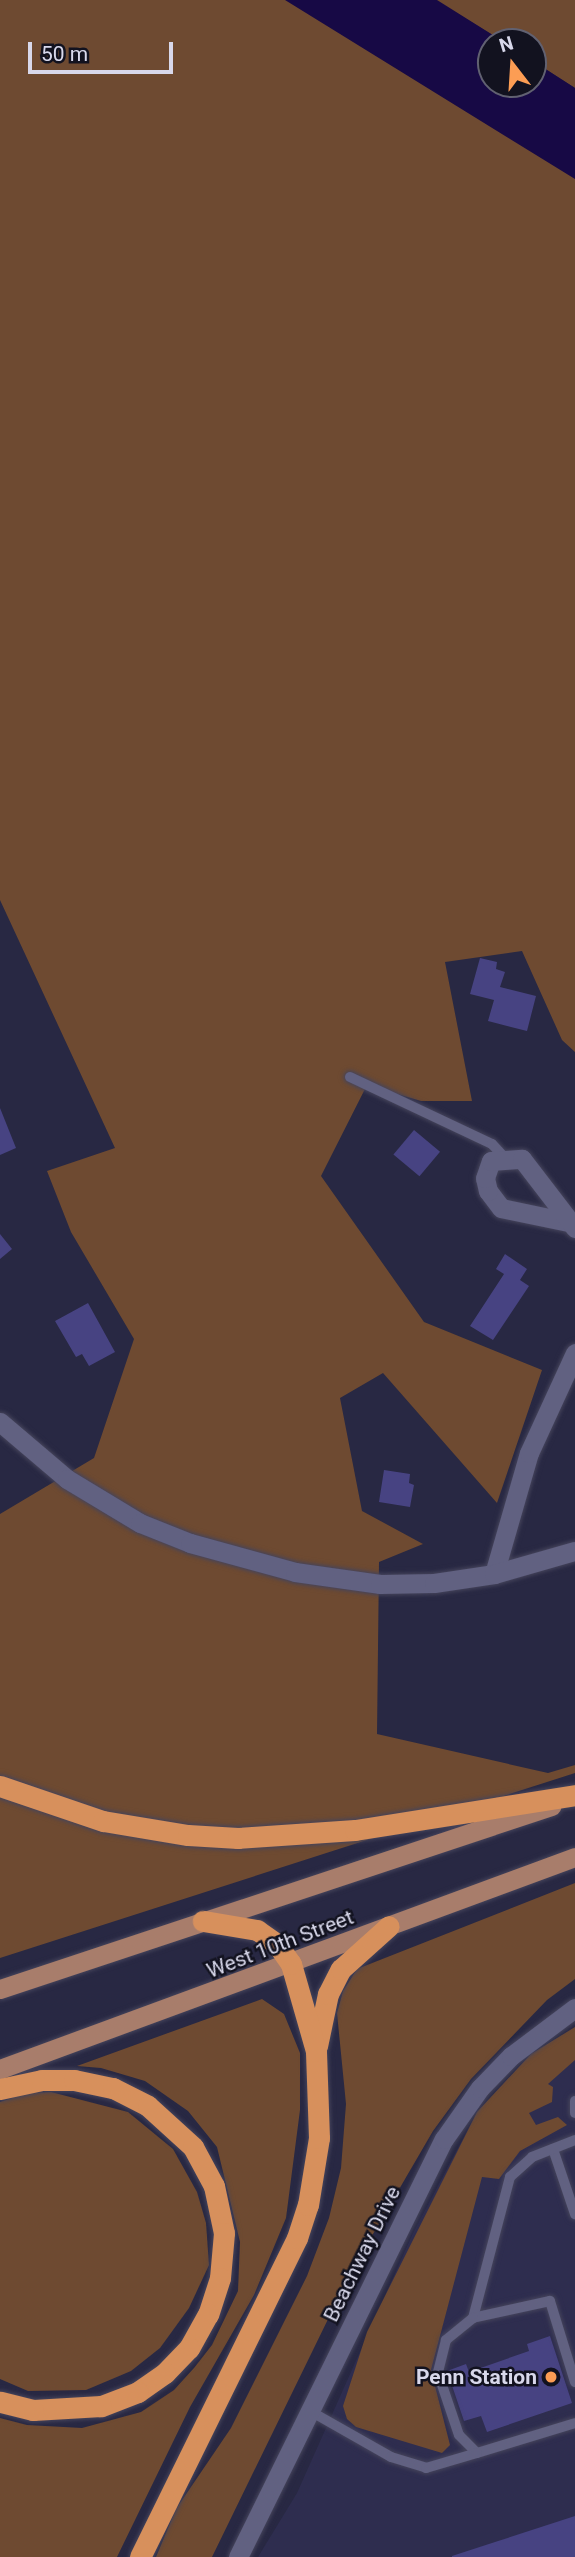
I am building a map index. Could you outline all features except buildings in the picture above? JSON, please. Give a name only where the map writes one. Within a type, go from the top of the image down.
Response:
[{"type":"highway","points":[[0,1786],[103,1821],[188,1835],[238,1838],[355,1830],[575,1797]]},
{"type":"highway","points":[[202,1921],[257,1930],[277,1944],[290,1964],[316,2051]]},
{"type":"highway","points":[[140,2557],[297,2238],[308,2205],[319,2138],[316,2051],[328,1994],[341,1969],[389,1926]]},
{"type":"highway","points":[[0,2089],[42,2080],[74,2080],[113,2088],[148,2106],[193,2147],[214,2186],[223,2232],[220,2278],[208,2314],[189,2348],[165,2372],[138,2392],[101,2406],[33,2410],[0,2402]]},
{"type":"main road","name":"West 10th Street","points":[[0,1989],[575,1797]]},
{"type":"main road","name":"West 10th Street","points":[[0,2069],[575,1857]]},
{"type":"street","points":[[503,1157],[523,1159],[571,1225],[501,1208],[488,1191],[485,1178],[491,1161],[503,1157]]},
{"type":"street","points":[[494,1574],[529,1452],[575,1353]]},
{"type":"street","points":[[0,1422],[67,1479],[140,1522],[190,1543],[295,1572],[380,1584],[434,1583],[494,1574],[575,1551]]},
{"type":"street","name":"Beachway Drive","points":[[238,2557],[450,2129],[511,2056],[575,2008]]},
{"type":"lane","points":[[350,1077],[492,1144],[503,1157]]},
{"type":"lane","points":[[575,2101],[575,2113]]},
{"type":"lane","points":[[473,2318],[510,2177],[531,2157],[575,2140]]},
{"type":"lane","points":[[552,2149],[571,2187],[575,2214]]},
{"type":"lane","points":[[477,2453],[459,2435],[438,2373],[446,2340],[473,2318],[550,2301],[575,2382]]},
{"type":"lane","points":[[310,2412],[391,2457],[426,2468],[575,2423]]},
{"type":"shaded area","points":[[0,0],[296,0],[575,173],[575,1052],[562,1040],[522,951],[445,962],[472,1101],[421,1101],[367,1085],[321,1176],[424,1322],[542,1370],[497,1503],[383,1373],[340,1398],[362,1511],[423,1544],[379,1562],[377,1734],[548,1773],[575,1765],[575,1773],[0,1958],[0,1514],[94,1458],[134,1339],[71,1232],[47,1171],[115,1148],[0,900]]},
{"type":"shaded area","points":[[285,0],[437,0],[482,28],[477,28],[477,98],[547,98],[547,70],[575,88],[575,179]]},
{"type":"shaded area","points":[[435,0],[575,0],[575,88],[547,70],[547,28],[481,28]]},
{"type":"shaded area","points":[[575,1883],[575,1979],[547,2000],[471,2079],[433,2131],[352,2270],[212,2557],[156,2557],[176,2509],[231,2428],[307,2276],[329,2218],[341,2168],[346,2104],[337,2013],[343,1991],[357,1969]]},
{"type":"shaded area","points":[[262,1999],[284,2014],[300,2053],[300,2110],[286,2218],[254,2295],[190,2407],[117,2557],[0,2557],[0,2418],[27,2425],[82,2428],[141,2412],[174,2390],[194,2368],[212,2345],[238,2291],[240,2242],[217,2147],[188,2111],[145,2081],[101,2068],[77,2066]]},
{"type":"shaded area","points":[[575,2027],[575,2557],[258,2557],[297,2493],[413,2233],[477,2112],[531,2054]]},
{"type":"shaded area","points":[[575,2027],[575,2060],[548,2084],[553,2087],[552,2102],[529,2113],[536,2125],[558,2117],[567,2125],[520,2151],[499,2179],[482,2177],[431,2370],[450,2445],[442,2453],[356,2427],[347,2419],[343,2406],[367,2332],[477,2112],[531,2054]]},
{"type":"shaded area","points":[[51,2092],[128,2112],[173,2149],[197,2192],[206,2223],[209,2265],[189,2308],[160,2348],[131,2371],[86,2390],[28,2391],[0,2379],[0,2102],[27,2093]]},
{"type":"place","name":"Penn Station","points":[[551,2377]]}]
